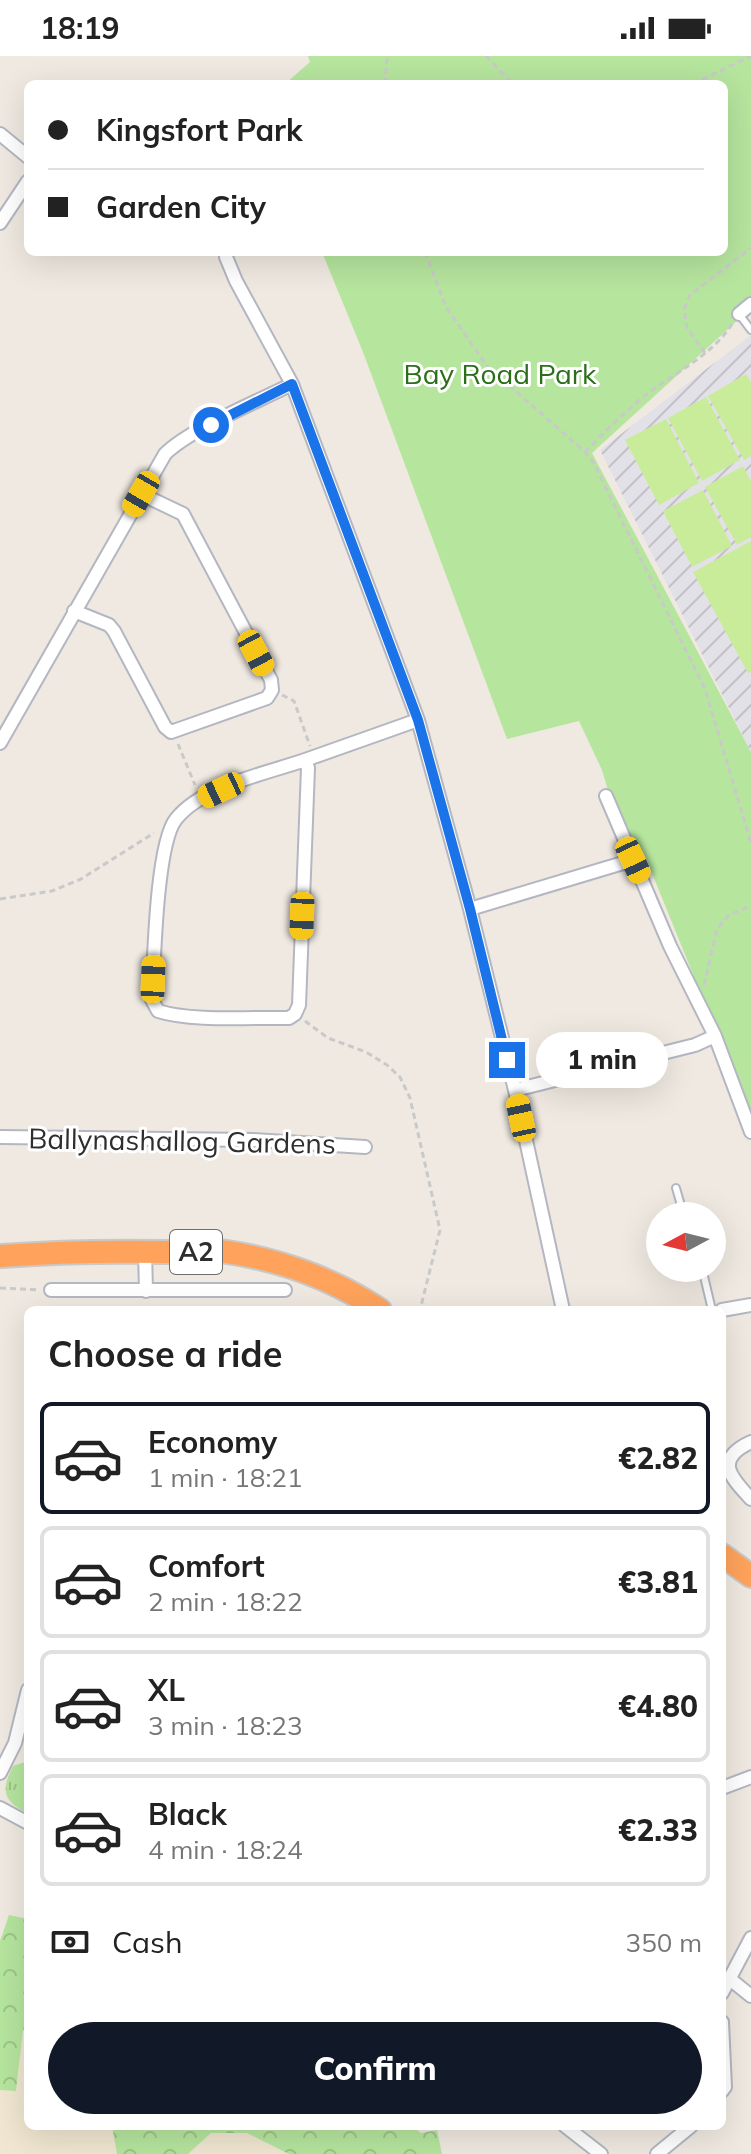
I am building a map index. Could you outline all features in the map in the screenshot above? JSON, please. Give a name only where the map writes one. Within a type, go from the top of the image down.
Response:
[{"type":"highway","name":"A2","points":[[0,1256],[145,1251],[226,1252],[329,1281],[374,1306]]},
{"type":"highway","points":[[726,1558],[751,1576]]},
{"type":"street","points":[[0,134],[24,154]]},
{"type":"street","points":[[0,223],[24,187]]},
{"type":"street","points":[[226,256],[236,281],[292,384],[418,720],[515,1090],[562,1306]]},
{"type":"street","points":[[739,314],[751,304]]},
{"type":"street","points":[[0,743],[165,454],[173,446],[292,384]]},
{"type":"street","points":[[74,611],[109,625],[114,631],[165,727],[171,732],[267,698],[272,690],[271,680],[183,514],[141,494]]},
{"type":"street","points":[[310,758],[299,1005],[295,1014],[289,1018],[223,1017],[169,1015],[158,1011],[152,1000],[157,910],[166,848],[175,820],[201,799],[242,780],[418,720]]},
{"type":"street","points":[[606,796],[670,946],[715,1036],[751,1132]]},
{"type":"street","points":[[470,909],[633,860]]},
{"type":"street","points":[[515,1090],[695,1045],[715,1036]]},
{"type":"street","name":"Ballynashallog Gardens","points":[[0,1137],[253,1140],[365,1147]]},
{"type":"street","points":[[145,1251],[146,1291]]},
{"type":"street","points":[[51,1290],[285,1290]]},
{"type":"street","points":[[726,1309],[751,1305]]},
{"type":"street","points":[[751,1442],[735,1450],[729,1463],[731,1478],[751,1499]]},
{"type":"street","points":[[0,1773],[15,1743],[24,1706]]},
{"type":"street","points":[[15,1743],[24,1747]]},
{"type":"street","points":[[726,1786],[751,1777]]},
{"type":"street","points":[[0,1808],[24,1821]]},
{"type":"street","points":[[726,1986],[751,1938]]},
{"type":"street","points":[[730,1979],[751,1996]]},
{"type":"street","points":[[570,2130],[601,2154]]},
{"type":"street","points":[[657,2154],[686,2130]]},
{"type":"lane","points":[[739,314],[751,330]]},
{"type":"lane","points":[[676,1188],[680,1202]]},
{"type":"lane","points":[[705,1282],[711,1306]]},
{"type":"path","points":[[385,80],[387,56]]},
{"type":"path","points":[[486,56],[509,80]]},
{"type":"path","points":[[701,80],[751,56]]},
{"type":"path","points":[[705,353],[687,328],[684,309],[690,295],[751,248]]},
{"type":"path","points":[[427,256],[446,307],[487,366],[585,452],[594,464],[705,689],[751,843]]},
{"type":"path","points":[[585,452],[636,403],[705,353],[725,335],[739,314]]},
{"type":"path","points":[[272,690],[294,701],[310,758]]},
{"type":"path","points":[[171,732],[201,799]]},
{"type":"path","points":[[0,899],[52,891],[81,879],[175,820]]},
{"type":"path","points":[[699,1001],[717,929],[729,915],[751,906]]},
{"type":"path","points":[[295,1014],[328,1038],[366,1052],[387,1065],[400,1077],[410,1098],[440,1230],[421,1306]]},
{"type":"path","points":[[0,1288],[51,1290]]},
{"type":"shaded area","points":[[751,335],[751,752],[600,450]]},
{"type":"shaded area","points":[[24,2029],[24,2130],[113,2130],[117,2154],[0,2154],[0,2090],[16,2091]]},
{"type":"shaded area","points":[[211,2133],[247,2133],[289,2154],[188,2154]]},
{"type":"green space","name":"Bay Road Park","points":[[308,56],[751,56],[751,308],[592,453],[751,752],[751,1117],[643,851],[627,855],[602,770],[579,721],[507,739],[363,352],[324,256],[728,256],[728,80],[290,80],[310,62]]},
{"type":"green space","points":[[746,374],[751,382],[751,456],[744,460],[708,396]]},
{"type":"green space","points":[[706,397],[740,460],[702,481],[668,418]]},
{"type":"green space","points":[[666,419],[699,483],[659,505],[625,440]]},
{"type":"green space","points":[[743,466],[751,481],[751,537],[737,545],[705,487]]},
{"type":"green space","points":[[703,490],[732,546],[692,567],[663,511]]},
{"type":"green space","points":[[751,541],[751,671],[748,673],[693,572]]},
{"type":"green space","points":[[24,1762],[24,1811],[7,1795],[6,1783],[13,1766]]},
{"type":"green space","points":[[9,1915],[24,1918],[24,2030],[16,2091],[0,2090],[0,1941]]},
{"type":"green space","points":[[113,2130],[417,2130],[421,2133],[437,2130],[442,2154],[289,2154],[247,2133],[211,2133],[188,2154],[117,2154]]},
{"type":"route","points":[[211,425],[292,384],[418,720],[470,909],[507,1060]]}]
